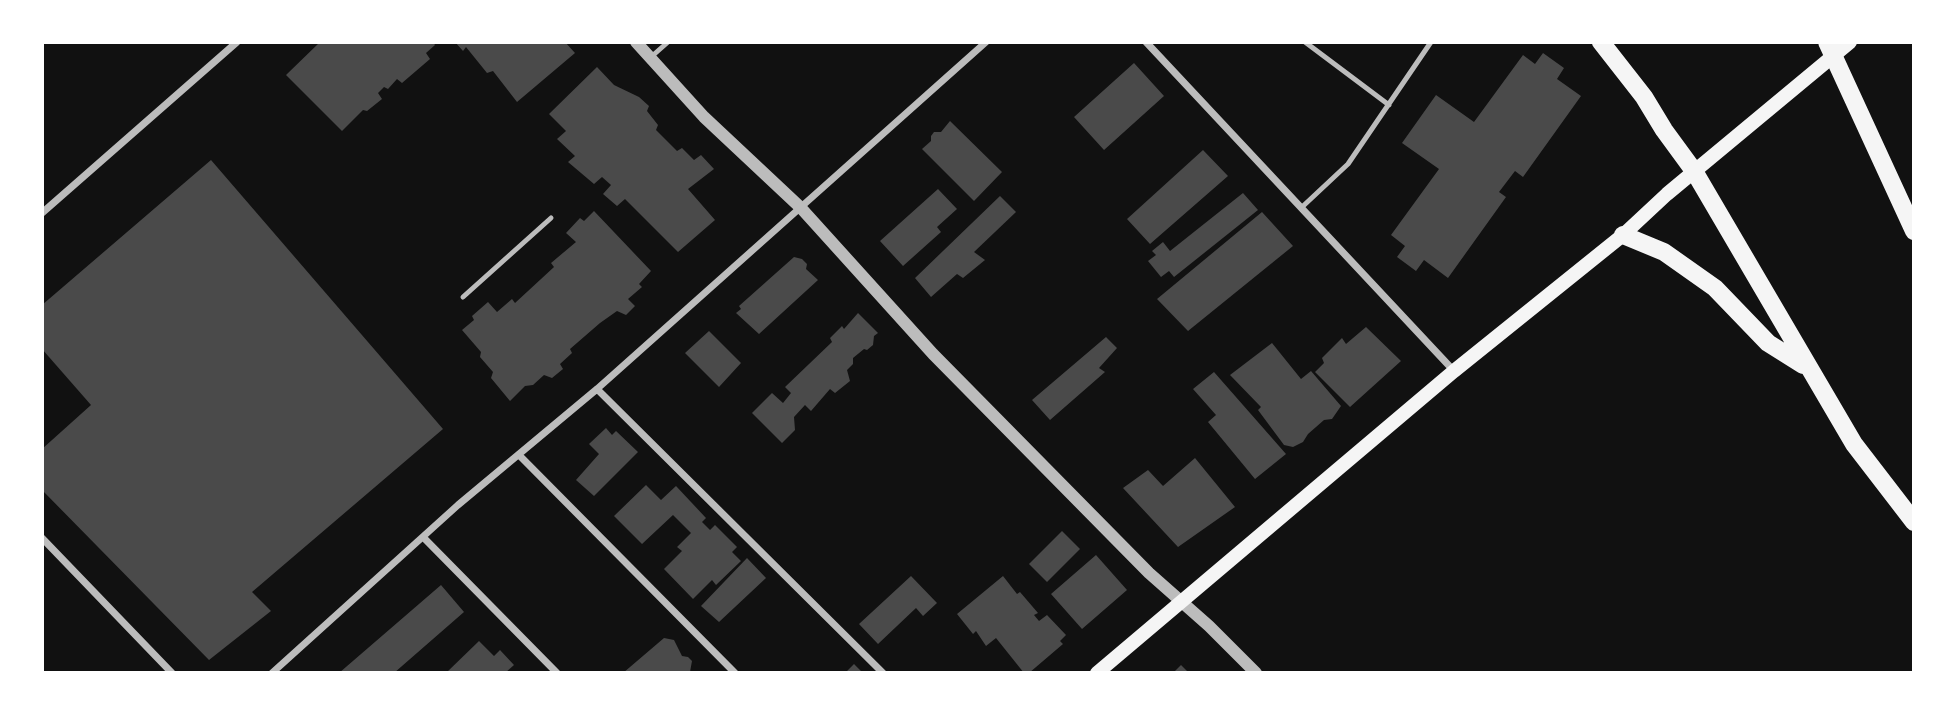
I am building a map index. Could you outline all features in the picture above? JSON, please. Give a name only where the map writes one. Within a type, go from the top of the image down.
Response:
[{"type":"main road","points":[[1601,42],[1644,97],[1694,171],[1854,444],[1914,522]]},
{"type":"main road","points":[[1097,673],[1454,371],[1623,235],[1830,49],[1850,42]]},
{"type":"main road","points":[[1830,49],[1914,231]]},
{"type":"main road","points":[[1623,235],[1664,252],[1715,288],[1768,342],[1807,367]]},
{"type":"street","points":[[42,213],[237,42]]},
{"type":"street","points":[[636,42],[704,117],[801,208],[933,354],[1179,602],[1209,626],[1256,673]]},
{"type":"street","points":[[272,673],[986,42]]},
{"type":"street","points":[[1146,42],[1454,371]]},
{"type":"street","points":[[597,388],[883,673]]},
{"type":"street","points":[[519,455],[735,673]]},
{"type":"street","points":[[424,537],[557,673]]},
{"type":"street","points":[[42,538],[172,673]]},
{"type":"lane","points":[[651,57],[668,42]]},
{"type":"lane","points":[[1305,42],[1389,105]]},
{"type":"lane","points":[[1301,208],[1348,164],[1431,42]]},
{"type":"lane","points":[[463,298],[551,218]]},
{"type":"building","points":[[320,42],[433,42],[435,45],[426,53],[430,59],[402,83],[397,79],[388,89],[384,87],[378,93],[382,99],[367,111],[363,110],[342,131],[286,75]]},
{"type":"building","points":[[455,42],[565,42],[575,53],[517,102],[493,71],[487,73],[466,47],[463,51]]},
{"type":"building","points":[[1543,53],[1564,68],[1557,79],[1581,96],[1523,177],[1515,171],[1499,192],[1506,197],[1448,278],[1424,260],[1416,271],[1397,257],[1405,246],[1391,235],[1439,169],[1402,143],[1436,95],[1474,122],[1523,55],[1535,64]]},
{"type":"building","points":[[1134,63],[1164,96],[1104,150],[1074,117]]},
{"type":"building","points":[[597,67],[614,85],[639,97],[649,106],[647,111],[658,125],[656,130],[677,151],[682,148],[694,160],[701,155],[714,169],[688,189],[715,220],[678,252],[625,199],[617,206],[603,194],[611,185],[602,177],[594,184],[568,162],[575,156],[557,139],[566,131],[549,114]]},
{"type":"building","points":[[950,121],[1002,172],[974,201],[922,149],[931,141],[934,132],[941,132]]},
{"type":"building","points":[[1203,150],[1228,176],[1150,244],[1127,219]]},
{"type":"building","points":[[211,160],[443,429],[252,592],[271,611],[209,660],[42,490],[42,449],[91,405],[42,349],[42,305]]},
{"type":"building","points":[[938,189],[957,209],[937,227],[941,232],[903,266],[880,241]]},
{"type":"building","points":[[1243,193],[1258,210],[1174,277],[1169,271],[1161,277],[1148,261],[1156,255],[1152,251],[1163,242],[1170,251]]},
{"type":"building","points":[[1000,196],[1016,212],[974,252],[985,260],[963,278],[957,274],[931,297],[915,278]]},
{"type":"building","points":[[594,211],[651,271],[639,284],[642,287],[628,299],[635,306],[626,315],[617,311],[600,323],[570,349],[572,353],[560,364],[563,369],[552,378],[544,375],[533,385],[525,386],[510,401],[491,378],[493,372],[480,357],[481,352],[462,330],[474,320],[472,316],[488,302],[497,312],[512,299],[515,303],[554,267],[551,263],[576,242],[566,233],[580,218],[584,221]]},
{"type":"building","points":[[1262,212],[1293,246],[1188,331],[1157,299]]},
{"type":"building","points":[[794,257],[802,259],[807,264],[806,269],[818,280],[759,334],[736,313],[741,309],[739,306]]},
{"type":"building","points":[[858,313],[878,333],[874,336],[873,345],[853,358],[853,364],[847,370],[850,381],[835,393],[830,389],[811,411],[805,405],[794,417],[795,430],[782,443],[752,413],[772,393],[783,403],[791,393],[785,387],[832,342],[830,338],[842,326],[844,329]]},
{"type":"building","points":[[1366,327],[1401,361],[1350,407],[1315,372],[1324,363],[1322,358],[1342,338],[1346,344]]},
{"type":"building","points":[[709,331],[741,363],[719,387],[685,353]]},
{"type":"building","points":[[1106,337],[1117,348],[1099,368],[1105,372],[1050,420],[1032,400]]},
{"type":"building","points":[[1272,343],[1301,379],[1311,371],[1341,406],[1332,419],[1324,420],[1303,442],[1293,447],[1284,445],[1258,410],[1261,407],[1230,375]]},
{"type":"building","points":[[1214,372],[1286,454],[1255,479],[1208,422],[1216,415],[1193,389]]},
{"type":"building","points":[[606,428],[612,435],[616,431],[638,452],[594,496],[576,480],[599,454],[589,444]]},
{"type":"building","points":[[1195,458],[1235,507],[1178,547],[1123,488],[1148,470],[1163,486]]},
{"type":"building","points":[[646,485],[661,500],[676,486],[706,518],[702,522],[710,530],[715,525],[737,547],[732,552],[741,561],[716,585],[712,580],[693,599],[664,569],[682,551],[677,547],[691,533],[673,515],[642,544],[614,516]]},
{"type":"building","points":[[1062,531],[1080,549],[1047,582],[1029,564]]},
{"type":"building","points":[[1096,555],[1127,590],[1082,629],[1051,594]]},
{"type":"building","points":[[747,558],[766,578],[719,622],[701,606]]},
{"type":"building","points":[[911,576],[937,603],[923,616],[916,608],[878,644],[859,624]]},
{"type":"building","points":[[1003,576],[1017,594],[1020,592],[1038,613],[1034,615],[1039,621],[1047,615],[1066,635],[1060,641],[1063,644],[1029,673],[1024,673],[996,638],[986,646],[976,631],[973,634],[957,614]]},
{"type":"building","points":[[441,585],[464,612],[394,673],[339,673]]},
{"type":"building","points":[[664,638],[674,640],[682,656],[692,661],[690,672],[623,673]]},
{"type":"building","points":[[479,641],[494,656],[500,650],[514,665],[505,673],[446,673]]},
{"type":"building","points":[[854,664],[863,673],[845,673]]},
{"type":"building","points":[[1181,665],[1189,673],[1173,673]]}]
